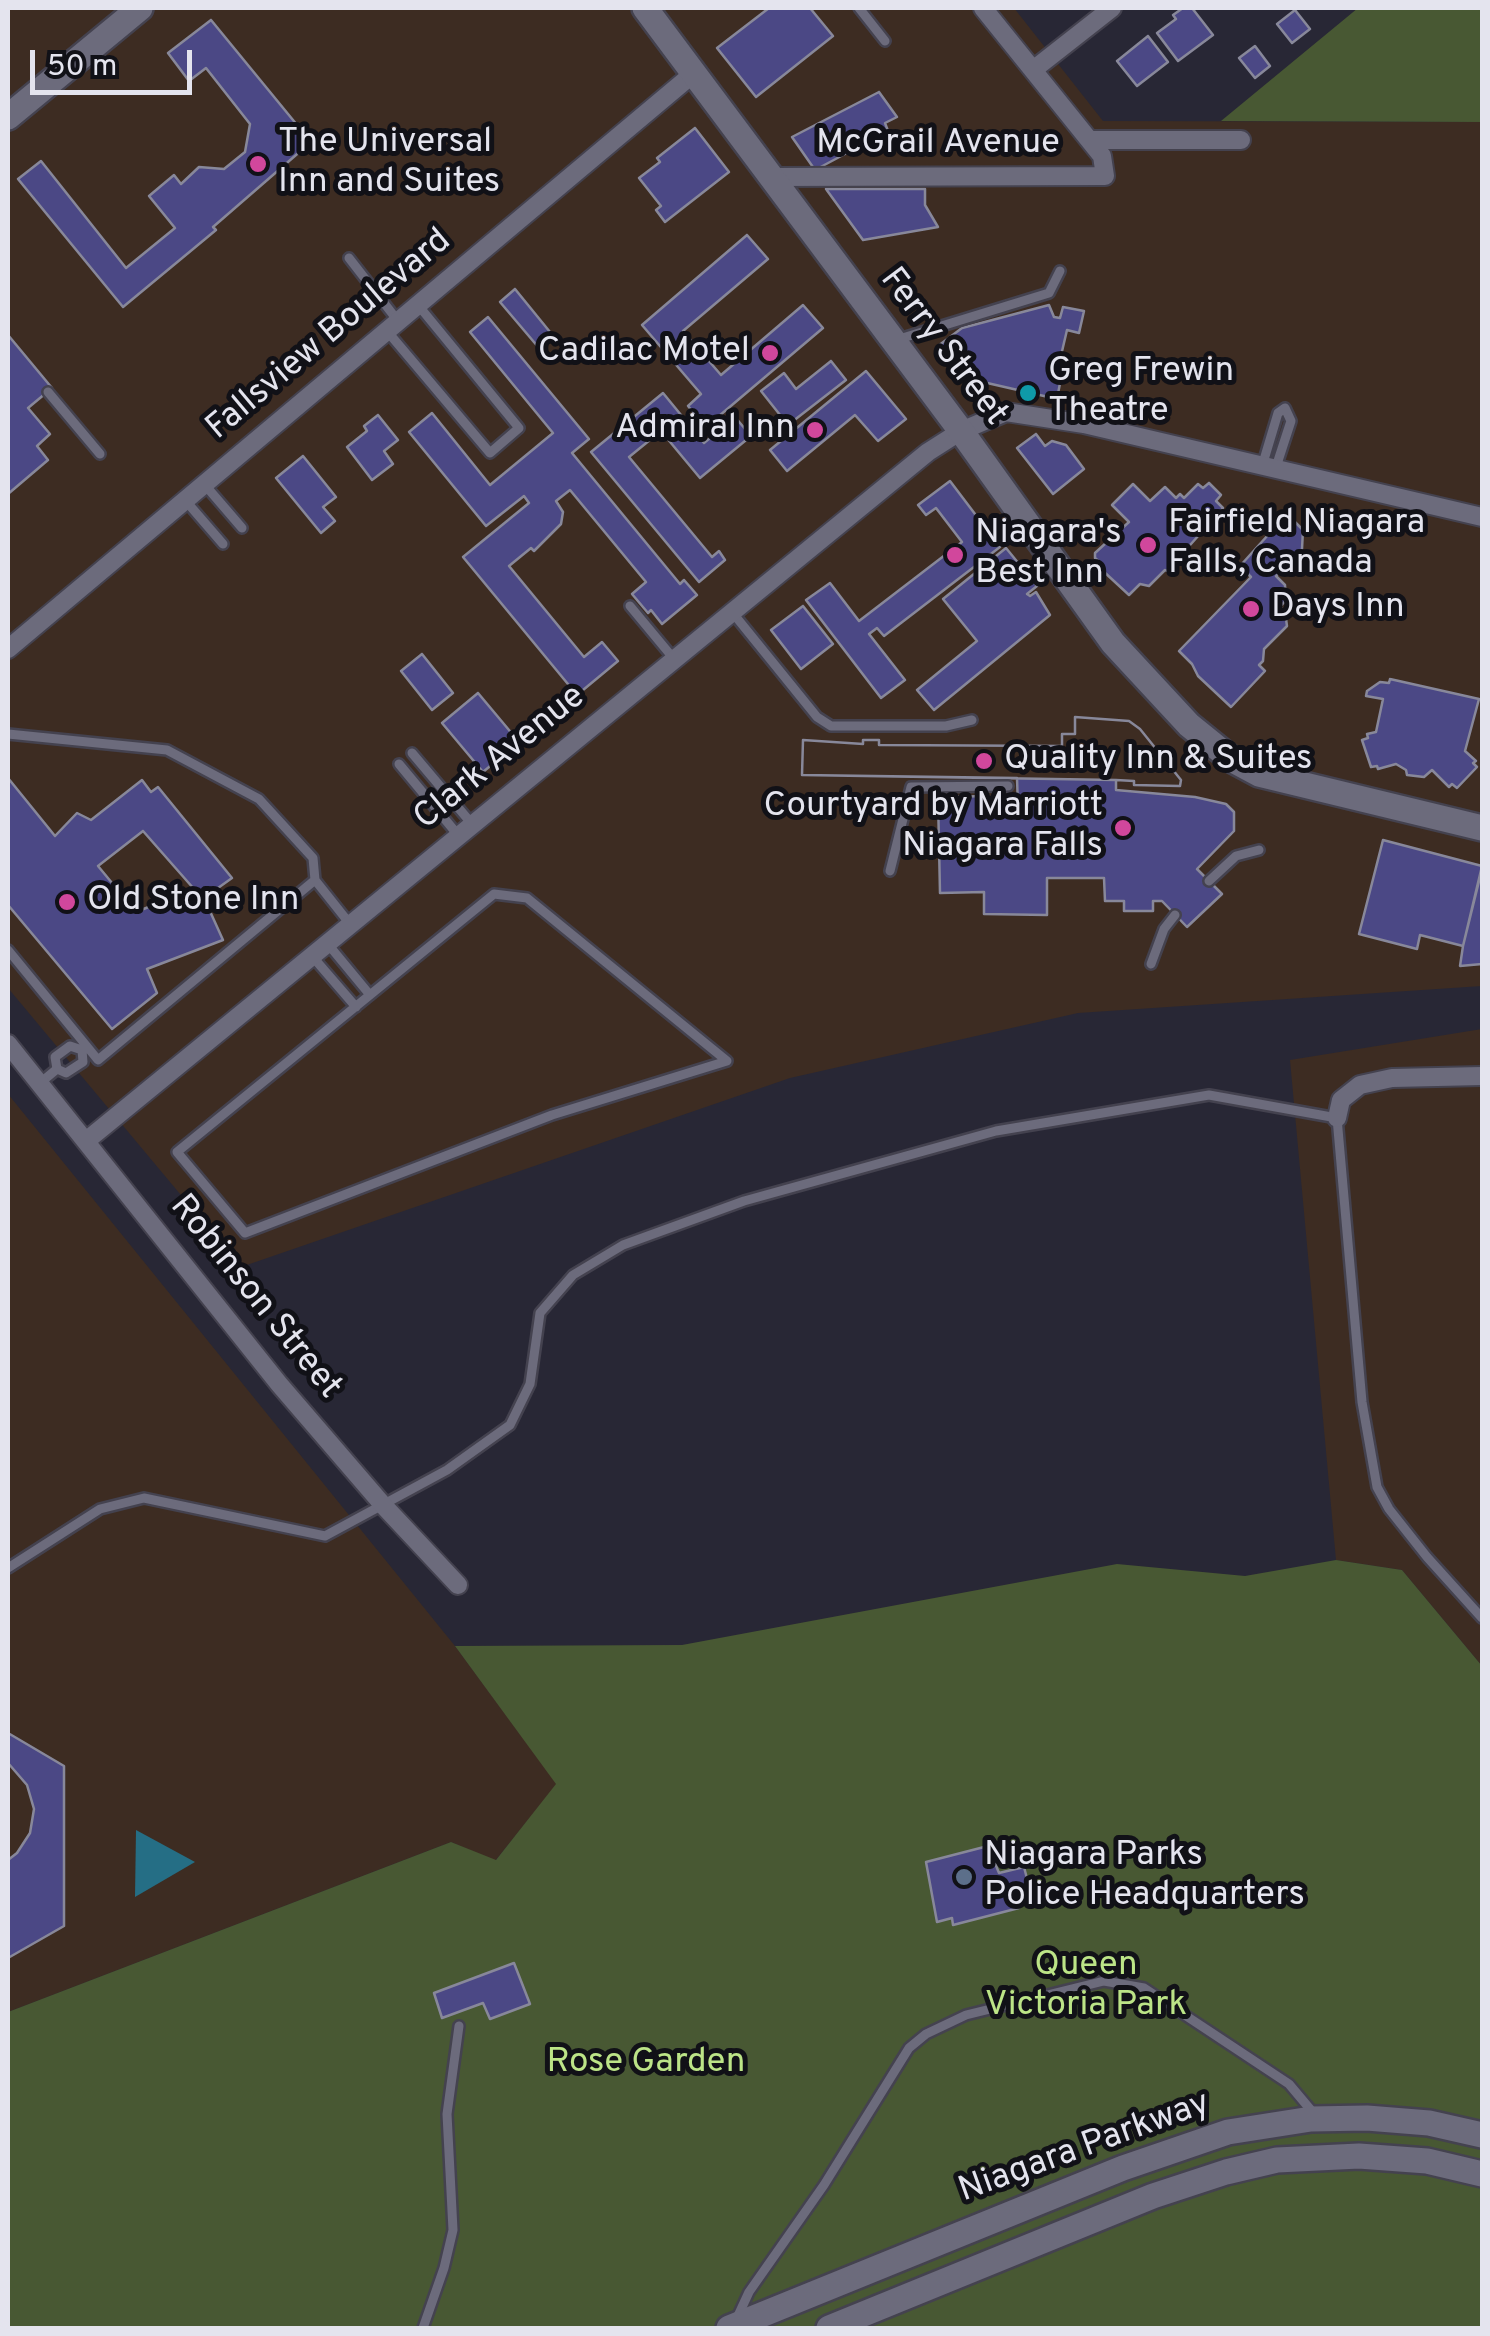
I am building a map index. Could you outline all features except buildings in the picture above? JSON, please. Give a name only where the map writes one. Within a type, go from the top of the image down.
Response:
[{"type":"main road","points":[[8,117],[140,8]]},
{"type":"main road","name":"Ferry Street","points":[[655,11],[694,73],[961,431],[1112,643],[1189,725],[1231,760],[1259,774],[1482,828]]},
{"type":"main road","name":"Niagara Parkway","points":[[731,2328],[1163,2153],[1228,2132],[1311,2119],[1398,2120],[1482,2134]]},
{"type":"main road","name":"Niagara Parkway","points":[[829,2328],[1153,2196],[1238,2169],[1277,2160],[1360,2156],[1427,2162],[1482,2174]]},
{"type":"street","points":[[984,8],[1089,140]]},
{"type":"street","points":[[1033,70],[1112,8]]},
{"type":"street","name":"Fallsview Boulevard","points":[[8,649],[694,73]]},
{"type":"street","name":"McGrail Avenue","points":[[1089,140],[1241,140]]},
{"type":"street","name":"McGrail Avenue","points":[[771,177],[1105,176],[1102,156],[1089,140]]},
{"type":"street","name":"Clark Avenue","points":[[86,1140],[928,452],[961,431],[1006,412],[1084,424],[1482,517]]},
{"type":"street","name":"Robinson Street","points":[[8,1044],[279,1384],[458,1586]]},
{"type":"street","points":[[1337,1118],[1340,1100],[1360,1086],[1392,1078],[1482,1076]]},
{"type":"lane","points":[[858,8],[885,42]]},
{"type":"lane","points":[[349,258],[393,326],[490,454],[520,428],[418,304]]},
{"type":"lane","points":[[894,341],[1049,293],[1060,271]]},
{"type":"lane","points":[[48,392],[100,454]]},
{"type":"lane","points":[[1285,408],[1290,420],[1270,465],[1278,413],[1285,408]]},
{"type":"lane","points":[[204,484],[242,528]]},
{"type":"lane","points":[[185,500],[223,544]]},
{"type":"lane","points":[[630,606],[674,659]]},
{"type":"lane","points":[[732,612],[817,717],[831,726],[946,726],[972,720]]},
{"type":"lane","points":[[8,734],[167,750],[259,799],[313,858],[315,880],[350,924]]},
{"type":"lane","points":[[412,753],[466,830]]},
{"type":"lane","points":[[399,764],[466,830]]},
{"type":"lane","points":[[890,871],[911,788],[1008,786]]},
{"type":"lane","points":[[1209,881],[1236,856],[1258,850]]},
{"type":"lane","points":[[8,950],[84,1048],[98,1060],[315,880]]},
{"type":"lane","points":[[494,894],[528,898],[727,1062],[552,1115],[245,1234],[177,1152],[356,1007],[494,894]]},
{"type":"lane","points":[[1151,964],[1164,929],[1176,915]]},
{"type":"lane","points":[[328,943],[370,995]]},
{"type":"lane","points":[[312,956],[356,1007]]},
{"type":"lane","points":[[40,1082],[57,1069],[66,1073],[83,1062],[84,1048]]},
{"type":"lane","points":[[8,1568],[100,1509],[144,1498],[325,1536],[446,1470],[510,1426],[530,1384],[540,1313],[574,1275],[624,1246],[744,1201],[1012,1128],[1209,1095],[1337,1118],[1360,1386],[1376,1487],[1426,1557],[1482,1618]]},
{"type":"lane","points":[[731,2328],[755,2282],[824,2185],[909,2048],[926,2034],[966,2015],[1104,1981],[1144,1988],[1289,2084],[1310,2109],[1311,2119]]},
{"type":"lane","points":[[423,2328],[453,2230],[446,2114],[460,2026]]},
{"type":"shaded area","points":[[8,8],[1014,8],[1103,121],[1482,122],[1482,986],[1078,1013],[790,1078],[241,1267],[8,988]]},
{"type":"shaded area","points":[[1482,1029],[1482,1666],[1402,1570],[1336,1560],[1290,1060]]},
{"type":"shaded area","points":[[8,1094],[455,1646],[557,1784],[495,1861],[451,1842],[8,2012]]},
{"type":"green space","points":[[1358,8],[1482,8],[1482,122],[1221,121]]},
{"type":"green space","name":"Queen Victoria Park","points":[[1336,1560],[1402,1570],[1482,1666],[1482,2328],[8,2328],[8,2012],[451,1842],[496,1860],[556,1784],[455,1646],[682,1645],[1117,1564],[1245,1576]]},
{"type":"water","points":[[136,1830],[195,1862],[135,1897]]},
{"type":"place","name":"The Universal Inn and Suites","points":[[258,164]]},
{"type":"place","name":"Cadilac Motel","points":[[770,353]]},
{"type":"place","name":"Greg Frewin Theatre","points":[[1028,393]]},
{"type":"place","name":"Admiral Inn","points":[[815,430]]},
{"type":"place","name":"Fairfield Niagara Falls, Canada","points":[[1148,545]]},
{"type":"place","name":"Niagara's Best Inn","points":[[955,555]]},
{"type":"place","name":"Days Inn","points":[[1251,609]]},
{"type":"place","name":"Quality Inn & Suites","points":[[984,761]]},
{"type":"place","name":"Courtyard by Marriott Niagara Falls","points":[[1123,828]]},
{"type":"place","name":"Old Stone Inn","points":[[67,902]]},
{"type":"place","name":"Niagara Parks Police Headquarters","points":[[964,1877]]},
{"type":"park label","name":"Rose Garden","points":[[646,2064]]}]
